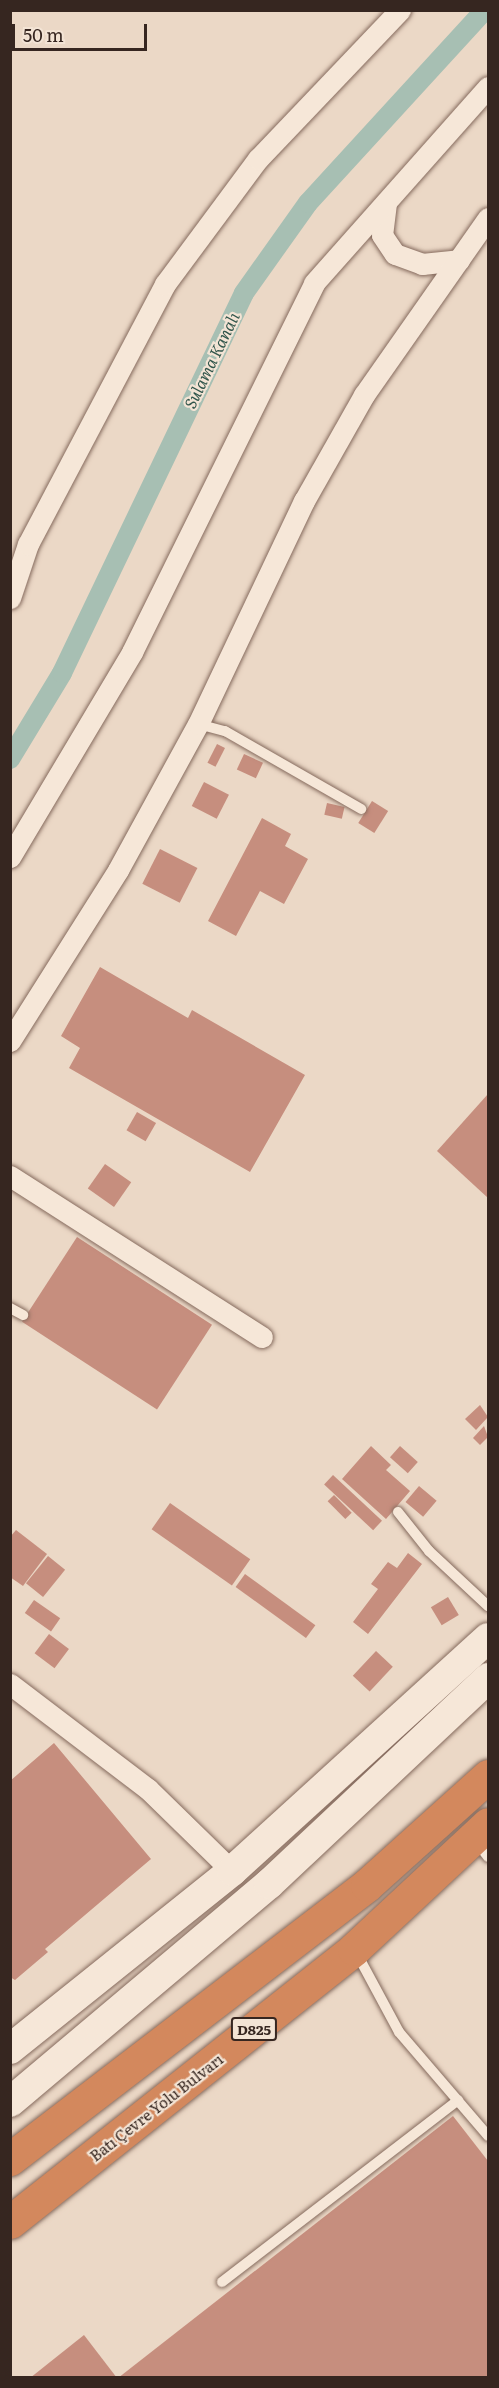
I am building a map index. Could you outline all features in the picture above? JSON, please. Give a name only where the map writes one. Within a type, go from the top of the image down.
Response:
[{"type":"highway","name":"D825","points":[[10,2159],[367,1885],[489,1776]]},
{"type":"highway","name":"Batı Çevre Yolu Bulvarı","points":[[10,2222],[354,1949],[483,1840]]},
{"type":"main road","points":[[10,2049],[232,1871],[489,1638]]},
{"type":"main road","points":[[10,2102],[269,1884],[489,1678]]},
{"type":"street","points":[[10,598],[28,544],[165,284],[258,159],[400,10]]},
{"type":"street","points":[[10,857],[132,652],[314,283],[489,87]]},
{"type":"street","points":[[386,203],[382,235],[395,254],[422,264],[459,260]]},
{"type":"street","points":[[10,1041],[118,870],[198,724],[309,491],[364,395],[489,218]]},
{"type":"street","points":[[10,1176],[262,1337]]},
{"type":"street","points":[[10,1684],[148,1789],[232,1871]]},
{"type":"lane","points":[[198,724],[225,731],[361,809]]},
{"type":"lane","points":[[10,1308],[23,1315]]},
{"type":"lane","points":[[398,1512],[429,1551],[489,1606]]},
{"type":"lane","points":[[354,1949],[399,2032],[489,2136]]},
{"type":"lane","points":[[222,2282],[458,2100]]},
{"type":"building","points":[[217,744],[225,748],[215,767],[207,763]]},
{"type":"building","points":[[244,754],[263,763],[256,778],[237,769]]},
{"type":"building","points":[[204,782],[229,795],[217,819],[192,806]]},
{"type":"building","points":[[372,801],[388,811],[374,833],[358,823]]},
{"type":"building","points":[[327,803],[345,807],[342,819],[324,815]]},
{"type":"building","points":[[262,818],[291,834],[285,846],[308,859],[284,904],[260,891],[236,936],[208,921]]},
{"type":"building","points":[[160,849],[197,868],[180,903],[142,884]]},
{"type":"building","points":[[100,967],[188,1018],[192,1010],[305,1075],[250,1172],[69,1068],[80,1048],[61,1036]]},
{"type":"building","points":[[488,1094],[488,1198],[437,1151]]},
{"type":"building","points":[[137,1112],[156,1123],[146,1141],[126,1130]]},
{"type":"building","points":[[105,1164],[131,1182],[114,1207],[88,1189]]},
{"type":"building","points":[[77,1237],[212,1325],[157,1409],[22,1322]]},
{"type":"building","points":[[480,1405],[488,1417],[476,1430],[465,1419]]},
{"type":"building","points":[[484,1426],[488,1437],[480,1445],[473,1438]]},
{"type":"building","points":[[371,1446],[391,1465],[386,1470],[410,1491],[386,1519],[342,1479]]},
{"type":"building","points":[[400,1446],[418,1462],[408,1473],[390,1457]]},
{"type":"building","points":[[333,1475],[382,1521],[373,1530],[324,1485]]},
{"type":"building","points":[[419,1486],[437,1501],[423,1517],[406,1502]]},
{"type":"building","points":[[334,1495],[352,1513],[345,1519],[328,1501]]},
{"type":"building","points":[[170,1503],[250,1559],[232,1585],[152,1529]]},
{"type":"building","points":[[16,1530],[47,1554],[23,1586],[10,1577],[10,1537]]},
{"type":"building","points":[[408,1553],[422,1564],[368,1634],[353,1622],[378,1589],[371,1584],[388,1562],[397,1568]]},
{"type":"building","points":[[48,1556],[65,1570],[43,1597],[26,1583]]},
{"type":"building","points":[[245,1574],[315,1625],[306,1638],[236,1587]]},
{"type":"building","points":[[448,1597],[459,1615],[442,1625],[431,1607]]},
{"type":"building","points":[[34,1600],[60,1618],[51,1631],[25,1613]]},
{"type":"building","points":[[49,1634],[69,1649],[55,1668],[35,1653]]},
{"type":"building","points":[[376,1651],[393,1667],[370,1692],[353,1676]]},
{"type":"building","points":[[54,1743],[151,1859],[45,1949],[48,1952],[15,1980],[10,1977],[10,1781]]},
{"type":"building","points":[[453,2116],[488,2161],[488,2378],[118,2378]]},
{"type":"building","points":[[84,2335],[117,2378],[30,2378]]},
{"type":"waterway","name":"Sulama Kanalı","points":[[10,759],[62,673],[244,293],[308,203],[485,10]]}]
